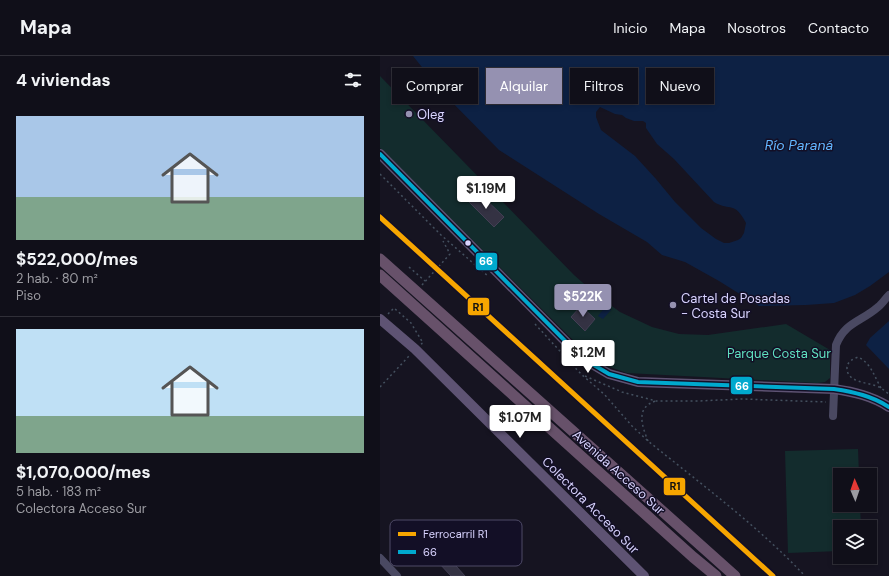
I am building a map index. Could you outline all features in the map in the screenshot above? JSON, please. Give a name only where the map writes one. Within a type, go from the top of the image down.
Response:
[{"type":"highway","name":"Avenida Acceso Sur","points":[[380,259],[735,576]]},
{"type":"highway","name":"Avenida Acceso Sur","points":[[380,275],[716,576]]},
{"type":"highway","points":[[693,557],[708,576]]},
{"type":"main road","points":[[380,154],[582,358],[609,374],[638,382],[834,389],[851,391],[876,400],[889,408]]},
{"type":"main road","name":"Colectora Acceso Sur","points":[[384,317],[644,576]]},
{"type":"street","points":[[833,416],[836,345],[840,335],[849,326],[878,308],[889,295]]},
{"type":"street","points":[[380,558],[397,576]]},
{"type":"path","points":[[380,174],[468,260],[492,280]]},
{"type":"path","points":[[420,286],[450,254],[443,241]]},
{"type":"path","points":[[468,260],[471,257]]},
{"type":"path","points":[[409,267],[425,281]]},
{"type":"path","points":[[384,317],[394,308],[397,312],[402,306]]},
{"type":"path","points":[[534,323],[581,374],[604,394],[632,426],[648,441],[760,534],[805,576]]},
{"type":"path","points":[[881,388],[872,369],[866,361],[858,357],[851,360],[848,364],[848,375],[881,388],[889,394]]},
{"type":"path","points":[[581,374],[622,392],[656,401],[698,401],[742,398],[833,402]]},
{"type":"path","points":[[851,391],[860,381]]},
{"type":"path","points":[[648,441],[642,427],[641,420],[643,411],[649,404],[656,401]]},
{"type":"green space","name":"Parque Costa Sur","points":[[380,76],[392,88],[392,104],[407,104],[574,275],[598,296],[620,312],[652,327],[679,334],[708,335],[786,324],[830,350],[830,378],[825,382],[817,383],[627,373],[607,366],[586,353],[380,148]]},
{"type":"green space","points":[[858,449],[859,468],[833,468],[833,512],[860,512],[861,520],[833,520],[833,551],[788,553],[785,451]]},
{"type":"water","name":"Río Paraná","points":[[413,56],[889,56],[889,272],[855,295],[834,303],[759,306],[685,262],[662,255],[647,242],[599,214],[499,150],[454,104],[478,104],[478,68],[423,68]],"holes":[[[600,107],[615,114],[622,115],[634,121],[643,121],[646,123],[646,128],[657,144],[674,159],[714,202],[738,211],[746,223],[744,233],[741,238],[729,243],[724,243],[701,228],[675,202],[635,156],[601,130],[596,117],[596,112]]]},
{"type":"water","points":[[606,306],[611,310],[603,319],[598,316]]},
{"type":"water","points":[[889,321],[889,369],[866,345],[870,338]]},
{"type":"building","points":[[478,192],[504,217],[494,227],[469,202]]},
{"type":"building","points":[[581,306],[595,319],[585,331],[571,317]]},
{"type":"building","points":[[442,566],[456,566],[465,576],[451,576]]},
{"type":"rail line","name":"R1","points":[[380,217],[773,576]]},
{"type":"transit line","name":"66","points":[[380,154],[582,358],[609,374],[638,382],[834,389],[863,395],[889,407]]},
{"type":"place","name":"Oleg","points":[[409,114]]},
{"type":"place","name":"Cartel de Posadas - Costa Sur","points":[[673,305]]}]
